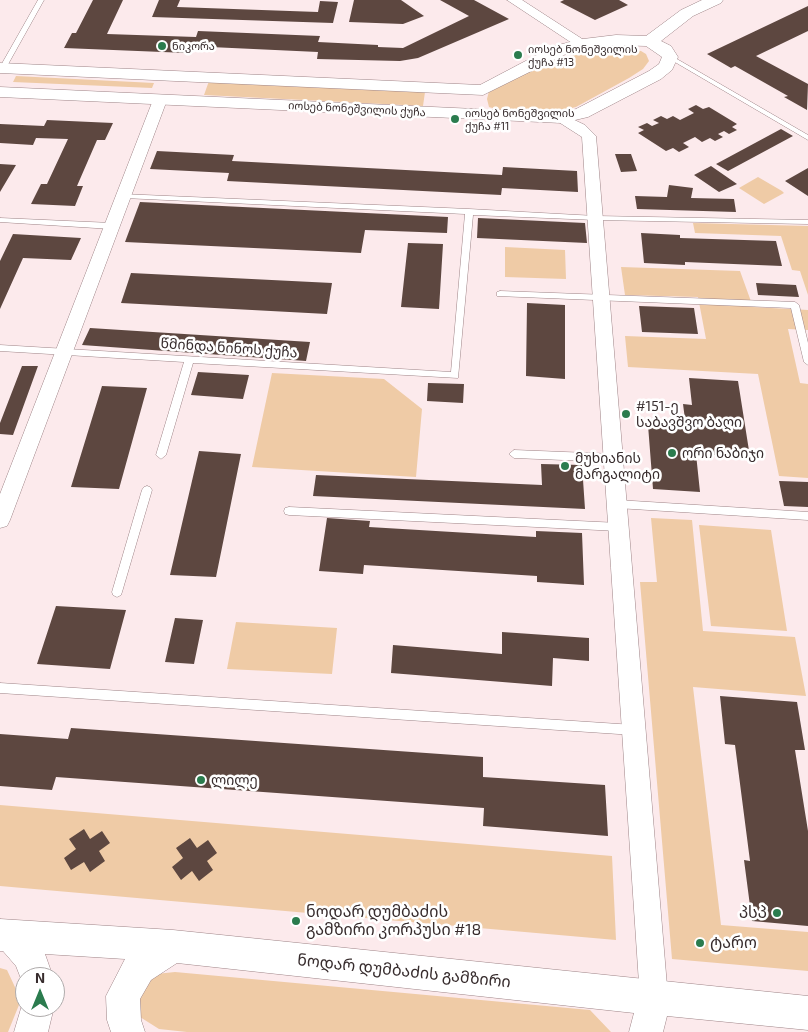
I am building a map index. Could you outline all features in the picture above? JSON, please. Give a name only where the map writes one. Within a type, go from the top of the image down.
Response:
[{"type":"street","points":[[513,0],[584,44]]},
{"type":"street","points":[[650,41],[687,12],[715,0]]},
{"type":"street","points":[[492,115],[476,102],[483,90],[560,50],[584,44],[616,40],[650,41],[665,50],[670,57]]},
{"type":"street","name":"იოსებ ნონეშვილის ქუჩა","points":[[0,92],[562,118],[582,113],[655,75],[666,66],[670,57]]},
{"type":"street","name":"იოსებ ნონეშვილის ქუჩა","points":[[1,70],[184,76],[483,90]]},
{"type":"street","points":[[0,520],[124,196],[168,100],[184,76]]},
{"type":"street","points":[[440,113],[442,88]]},
{"type":"street","points":[[562,118],[590,136],[654,998],[646,1032]]},
{"type":"street","points":[[5,935],[29,956],[33,967]]},
{"type":"street","name":"ნოდარ დუმბაძის გამზირი","points":[[5,935],[173,946],[808,1013]]},
{"type":"street","points":[[128,1032],[124,1020],[123,996],[138,968],[173,946]]},
{"type":"street","points":[[31,1032],[35,1017]]},
{"type":"lane","points":[[1,70],[41,0]]},
{"type":"lane","points":[[670,57],[808,138]]},
{"type":"lane","points":[[124,196],[596,218],[808,222]]},
{"type":"lane","name":"წმინდა ნინოს ქუჩა","points":[[0,348],[455,376],[469,211]]},
{"type":"lane","points":[[0,220],[112,226]]},
{"type":"lane","points":[[500,294],[795,305],[806,341],[808,362]]},
{"type":"lane","points":[[161,456],[189,360]]},
{"type":"lane","points":[[514,454],[614,458]]},
{"type":"lane","points":[[118,592],[147,490]]},
{"type":"lane","points":[[617,504],[808,516]]},
{"type":"lane","points":[[288,511],[619,527]]},
{"type":"lane","points":[[0,688],[634,730]]},
{"type":"shaded area","points":[[630,49],[646,54],[649,61],[643,69],[576,107],[560,111],[538,112],[499,110],[489,107],[487,99],[489,91],[540,65],[578,54],[602,50]]},
{"type":"shaded area","points":[[16,76],[154,83],[152,88],[13,82]]},
{"type":"shaded area","points":[[209,81],[425,92],[423,106],[204,95]]},
{"type":"shaded area","points":[[758,177],[784,193],[764,204],[739,188]]},
{"type":"shaded area","points":[[693,223],[808,226],[808,295],[800,271],[792,270],[781,236],[695,233]]},
{"type":"shaded area","points":[[505,247],[565,250],[566,279],[505,277]]},
{"type":"shaded area","points":[[621,267],[740,271],[753,307],[808,310],[808,330],[788,329],[800,383],[808,384],[808,478],[779,476],[758,374],[628,367],[625,336],[706,339],[698,297],[625,295]]},
{"type":"shaded area","points":[[272,373],[384,379],[422,409],[416,477],[252,467]]},
{"type":"shaded area","points":[[651,518],[692,520],[703,631],[795,637],[806,696],[693,687],[721,925],[808,932],[808,971],[672,959],[640,582],[657,582]]},
{"type":"shaded area","points":[[699,525],[771,530],[787,631],[711,626]]},
{"type":"shaded area","points":[[236,622],[337,628],[332,674],[227,669]]},
{"type":"shaded area","points":[[0,805],[612,856],[616,940],[0,886]]},
{"type":"shaded area","points":[[0,968],[7,970],[15,987],[15,1015],[8,1032],[0,1032]]},
{"type":"shaded area","points":[[175,972],[590,1010],[611,1032],[187,1032],[159,1029],[140,1017],[140,990],[156,974]]},
{"type":"building","points":[[93,0],[123,0],[107,34],[196,37],[198,31],[320,36],[318,42],[378,45],[378,47],[403,48],[469,16],[440,0],[474,0],[509,19],[418,58],[400,61],[317,59],[318,52],[189,46],[187,53],[64,48],[72,33],[76,33]]},
{"type":"building","points":[[159,0],[180,0],[177,7],[318,12],[320,1],[338,2],[333,23],[152,17]]},
{"type":"building","points":[[354,0],[401,0],[424,16],[403,24],[349,22]]},
{"type":"building","points":[[564,0],[619,0],[628,5],[595,20],[560,2]]},
{"type":"building","points":[[808,6],[808,31],[756,56],[808,84],[807,110],[784,97],[788,96],[735,66],[731,68],[707,54]]},
{"type":"building","points":[[696,105],[703,109],[709,107],[737,124],[732,127],[737,130],[729,134],[724,131],[718,134],[723,137],[715,141],[710,138],[702,142],[695,137],[683,143],[689,147],[679,152],[673,148],[666,151],[638,133],[644,130],[638,127],[647,123],[652,126],[659,123],[653,120],[661,116],[667,119],[673,116],[680,120],[694,113],[688,109]]},
{"type":"building","points":[[47,120],[113,123],[105,140],[97,140],[77,186],[83,186],[75,206],[31,204],[41,184],[47,184],[68,139],[36,138],[33,145],[0,143],[0,124],[44,126]]},
{"type":"building","points":[[781,129],[793,136],[728,171],[716,164]]},
{"type":"building","points":[[157,151],[234,155],[232,161],[502,175],[503,167],[577,171],[578,192],[502,188],[501,195],[227,181],[229,173],[150,169]]},
{"type":"building","points":[[615,154],[631,154],[637,171],[621,172]]},
{"type":"building","points":[[0,164],[16,165],[0,192]]},
{"type":"building","points":[[711,166],[737,184],[719,192],[694,175]]},
{"type":"building","points":[[808,168],[808,196],[785,181]]},
{"type":"building","points":[[669,185],[693,188],[691,198],[734,199],[736,212],[637,209],[635,196],[667,197]]},
{"type":"building","points":[[140,202],[448,217],[447,233],[365,230],[361,253],[125,242]]},
{"type":"building","points":[[478,218],[585,223],[587,243],[477,238]]},
{"type":"building","points":[[641,233],[680,235],[680,238],[776,241],[782,266],[685,262],[685,265],[644,263]]},
{"type":"building","points":[[13,234],[81,238],[71,260],[23,258],[0,309],[0,261]]},
{"type":"building","points":[[408,243],[443,244],[439,309],[401,307]]},
{"type":"building","points":[[131,273],[332,283],[327,314],[121,303]]},
{"type":"building","points":[[756,283],[796,285],[799,297],[758,295]]},
{"type":"building","points":[[527,303],[565,305],[565,379],[526,376]]},
{"type":"building","points":[[639,306],[694,308],[698,334],[642,332]]},
{"type":"building","points":[[90,328],[310,342],[306,361],[82,345]]},
{"type":"building","points":[[22,366],[38,366],[13,435],[0,434],[0,423]]},
{"type":"building","points":[[198,372],[249,375],[243,399],[191,395]]},
{"type":"building","points":[[689,378],[738,381],[750,457],[696,454],[700,492],[653,489],[648,425],[686,427],[683,404],[692,405]]},
{"type":"building","points":[[428,383],[464,384],[463,403],[427,401]]},
{"type":"building","points":[[102,386],[147,388],[119,489],[71,487]]},
{"type":"building","points":[[199,451],[241,454],[216,577],[170,575]]},
{"type":"building","points":[[541,464],[582,465],[585,509],[313,496],[316,475],[542,485]]},
{"type":"building","points":[[779,481],[808,482],[808,507],[784,506]]},
{"type":"building","points":[[327,518],[370,521],[369,527],[536,537],[536,531],[582,533],[584,585],[537,582],[537,576],[364,565],[363,574],[319,571]]},
{"type":"building","points":[[56,606],[126,610],[110,669],[37,664]]},
{"type":"building","points":[[175,618],[203,620],[194,664],[165,662]]},
{"type":"building","points":[[502,632],[589,638],[589,661],[553,658],[552,686],[391,673],[393,645],[502,654]]},
{"type":"building","points":[[720,696],[797,702],[805,750],[795,750],[808,831],[808,926],[752,921],[744,860],[750,861],[735,745],[725,744]]},
{"type":"building","points":[[71,728],[483,757],[483,777],[605,785],[608,836],[483,826],[484,808],[56,777],[52,790],[0,786],[0,734],[68,739]]},
{"type":"building","points":[[84,829],[90,839],[102,831],[110,843],[99,851],[105,861],[90,872],[84,862],[71,870],[64,858],[76,849],[69,839]]},
{"type":"building","points":[[190,838],[197,848],[208,840],[217,853],[207,861],[213,870],[199,881],[192,871],[181,880],[172,867],[183,858],[176,848]]},
{"type":"place","name":"ნიკორა","points":[[162,46]]},
{"type":"place","name":"იოსებ ნონეშვილის ქუჩა #13","points":[[518,55]]},
{"type":"place","name":"იოსებ ნონეშვილის ქუჩა #11","points":[[455,119]]},
{"type":"place","name":"#151-ე საბავშვო ბაღი","points":[[626,414]]},
{"type":"place","name":"ორი ნაბიჯი","points":[[672,453]]},
{"type":"place","name":"მუხიანის მარგალიტი","points":[[565,466]]},
{"type":"place","name":"ლილე","points":[[201,780]]},
{"type":"place","name":"პსპ","points":[[777,913]]},
{"type":"place","name":"ნოდარ დუმბაძის გამზირი კორპუსი #18","points":[[296,921]]},
{"type":"place","name":"ტარო","points":[[700,943]]}]
